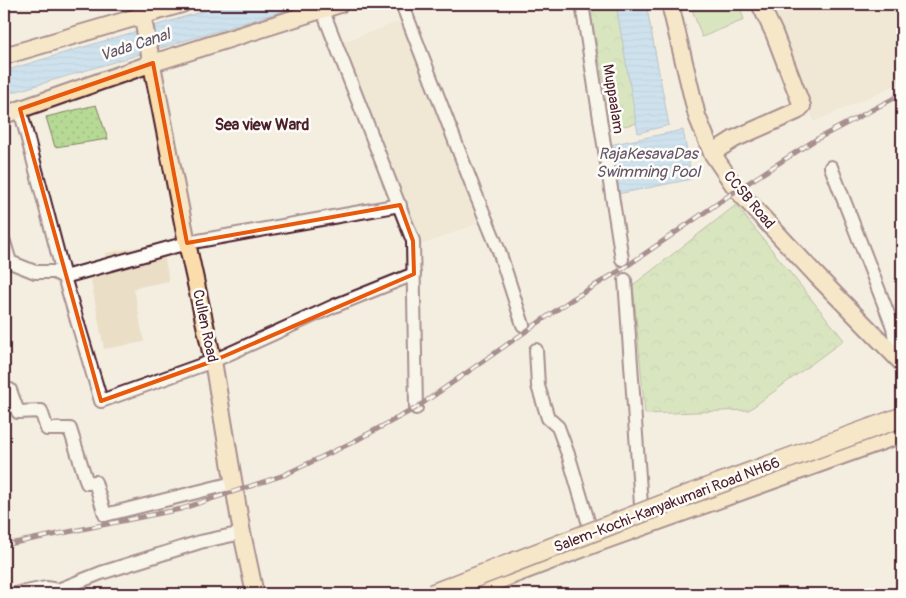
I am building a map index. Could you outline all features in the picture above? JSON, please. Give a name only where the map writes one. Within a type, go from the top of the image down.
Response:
[{"type":"highway","name":"Salem-Kochi-Kanyakumari Road NH66","points":[[432,594],[684,496],[902,418]]},
{"type":"main road","points":[[4,56],[142,13],[182,4]]},
{"type":"main road","points":[[4,115],[152,61],[340,4]]},
{"type":"main road","name":"CCSB Road","points":[[670,4],[697,116],[712,153],[751,204],[817,276],[900,359]]},
{"type":"main road","points":[[712,153],[734,140],[797,111],[802,106],[774,33],[760,4]]},
{"type":"main road","name":"Cullen Road","points":[[142,13],[187,243],[213,362],[242,533],[255,594]]},
{"type":"main road","points":[[463,594],[595,544],[902,434]]},
{"type":"street","points":[[402,4],[474,190],[500,251],[523,325]]},
{"type":"street","name":"Muppaalam","points":[[582,4],[622,259]]},
{"type":"street","points":[[322,10],[413,241],[416,408]]},
{"type":"street","points":[[20,109],[64,277],[101,401],[213,362],[289,326],[414,274]]},
{"type":"street","points":[[831,167],[893,327],[900,359]]},
{"type":"street","points":[[4,242],[10,263],[35,272],[54,272],[64,277],[187,243],[400,205]]},
{"type":"street","points":[[625,280],[643,527]]},
{"type":"street","points":[[536,350],[538,386],[548,418],[558,427],[569,456],[595,544]]},
{"type":"street","points":[[4,390],[10,390],[18,412],[41,412],[47,430],[70,429],[87,483],[95,482],[105,516],[233,483]]},
{"type":"street","points":[[14,594],[46,588],[58,590],[101,573],[200,542],[242,533]]},
{"type":"highlighted area","points":[[153,63],[187,243],[400,205],[413,241],[414,274],[213,361],[101,401],[20,109]]},
{"type":"shaded area","points":[[773,4],[902,4],[902,82],[814,122]]},
{"type":"shaded area","points":[[401,21],[486,220],[416,247],[374,163],[343,66],[332,46]]},
{"type":"shaded area","points":[[162,243],[169,281],[134,288],[144,342],[104,349],[89,270],[107,266],[105,253]]},
{"type":"green space","points":[[589,4],[646,4],[667,118],[612,128]]},
{"type":"green space","points":[[690,4],[739,4],[744,20],[702,37]]},
{"type":"green space","points":[[96,105],[108,139],[55,147],[46,117]]},
{"type":"green space","points":[[736,205],[844,340],[749,410],[645,414],[633,285]]},
{"type":"water","name":"Vada Canal","points":[[227,4],[307,4],[4,95],[4,71]]},
{"type":"water","points":[[616,4],[646,4],[669,125],[638,133]]},
{"type":"water","name":"RajaKesavaDas Swimming Pool","points":[[683,130],[692,179],[613,195],[604,146]]},
{"type":"railway","points":[[4,545],[181,509],[284,475],[353,442],[416,408],[571,300],[624,268],[737,190],[815,140],[902,94]]},
{"type":"district","name":"Sea view Ward","points":[[262,125]]}]
